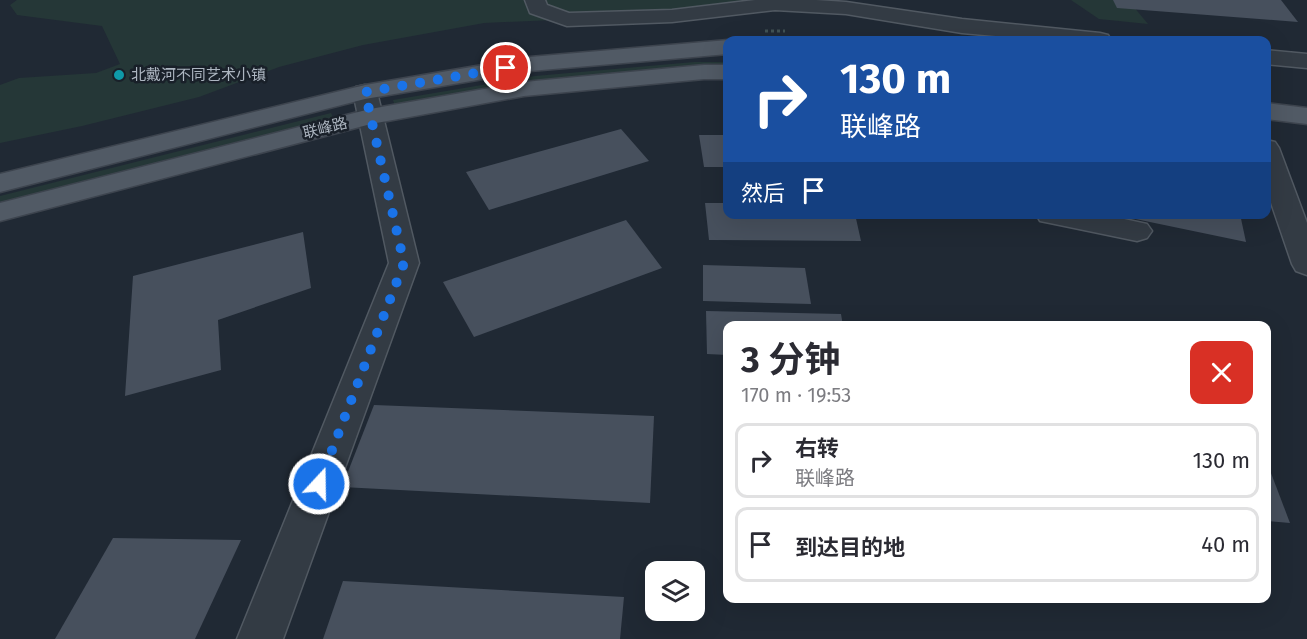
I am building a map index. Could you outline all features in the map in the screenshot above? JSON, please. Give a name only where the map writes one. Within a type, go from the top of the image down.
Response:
[{"type":"main road","name":"联峰路","points":[[0,183],[368,104],[530,64],[723,47]]},
{"type":"main road","name":"联峰路","points":[[0,212],[368,104],[723,72]]},
{"type":"main road","points":[[1271,90],[1307,94]]},
{"type":"main road","points":[[1271,112],[1307,116]]},
{"type":"lane","points":[[535,0],[537,9],[567,20],[672,16],[787,5],[846,8],[962,27],[1058,36]]},
{"type":"lane","points":[[1271,57],[1307,61]]},
{"type":"lane","points":[[260,639],[404,263],[368,104]]},
{"type":"lane","points":[[1271,162],[1307,264]]},
{"type":"lane","points":[[1076,219],[1137,231]]},
{"type":"shaded area","points":[[17,0],[755,0],[751,9],[723,14],[677,9],[645,16],[484,23],[363,45],[279,67],[199,97],[82,126],[0,143],[0,85],[19,78],[96,73],[120,64],[102,26],[17,15],[10,5]]},
{"type":"shaded area","points":[[1071,0],[1128,0],[1148,24],[1099,19]]},
{"type":"shaded area","points":[[694,62],[723,62],[723,68],[395,106],[393,100],[535,76]]},
{"type":"shaded area","points":[[331,113],[334,120],[0,203],[0,196]]},
{"type":"building","points":[[1113,0],[1281,0],[1298,22],[1117,8]]},
{"type":"building","points":[[621,129],[649,161],[489,210],[466,172]]},
{"type":"building","points":[[699,135],[723,135],[723,167],[704,167]]},
{"type":"building","points":[[705,203],[723,203],[723,219],[856,219],[861,241],[709,240]]},
{"type":"building","points":[[1135,219],[1241,219],[1246,242]]},
{"type":"building","points":[[626,220],[662,268],[474,337],[443,282]]},
{"type":"building","points":[[303,232],[311,288],[218,320],[221,370],[125,396],[133,276]]},
{"type":"building","points":[[703,265],[805,268],[811,304],[703,301]]},
{"type":"building","points":[[706,311],[841,314],[842,321],[723,321],[723,355],[707,354]]},
{"type":"building","points":[[374,405],[654,416],[650,503],[342,487]]},
{"type":"building","points":[[1271,473],[1290,523],[1271,521]]},
{"type":"building","points":[[113,538],[241,540],[195,639],[55,639]]},
{"type":"building","points":[[343,581],[624,597],[620,639],[323,639]]},
{"type":"place","name":"北戴河不同艺术小镇","points":[[119,75]]},
{"type":"route","points":[[319,484],[404,263],[365,92],[506,68]]}]
